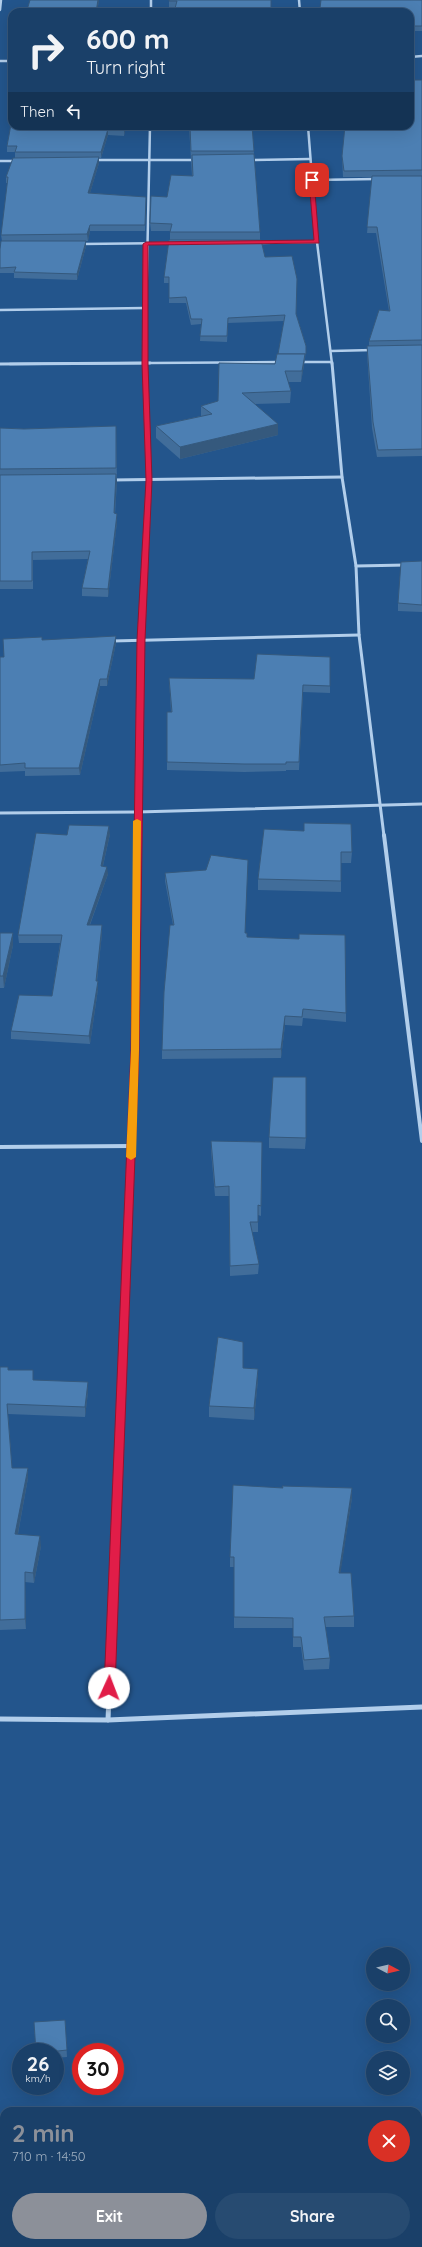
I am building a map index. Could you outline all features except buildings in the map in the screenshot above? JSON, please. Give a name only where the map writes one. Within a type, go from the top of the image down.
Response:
[{"type":"street","points":[[0,10],[1,0]]},
{"type":"street","points":[[108,1720],[135,1050],[137,812],[141,640],[149,480],[145,364],[145,308],[150,130]]},
{"type":"street","points":[[308,130],[317,242],[331,351],[342,477],[356,566],[359,635],[422,1141]]},
{"type":"street","points":[[246,160],[310,159]]},
{"type":"street","points":[[87,160],[198,160]]},
{"type":"street","points":[[0,161],[24,161]]},
{"type":"street","points":[[312,180],[383,179]]},
{"type":"street","points":[[255,243],[317,242]]},
{"type":"street","points":[[77,244],[177,243]]},
{"type":"street","points":[[0,310],[145,308]]},
{"type":"street","points":[[331,351],[377,350]]},
{"type":"street","points":[[0,364],[285,362]]},
{"type":"street","points":[[293,362],[332,362]]},
{"type":"street","points":[[110,480],[342,477]]},
{"type":"street","points":[[356,566],[415,565]]},
{"type":"street","points":[[110,641],[359,635]]},
{"type":"street","points":[[0,813],[137,812],[422,804]]},
{"type":"street","points":[[0,1146],[131,1146]]},
{"type":"street","points":[[0,1719],[108,1720],[422,1707]]},
{"type":"slow traffic","points":[[131,1157],[135,1050],[137,821]]},
{"type":"route","points":[[109,1688],[135,1050],[137,812],[141,640],[149,480],[145,364],[146,244],[317,242],[312,180]]}]
